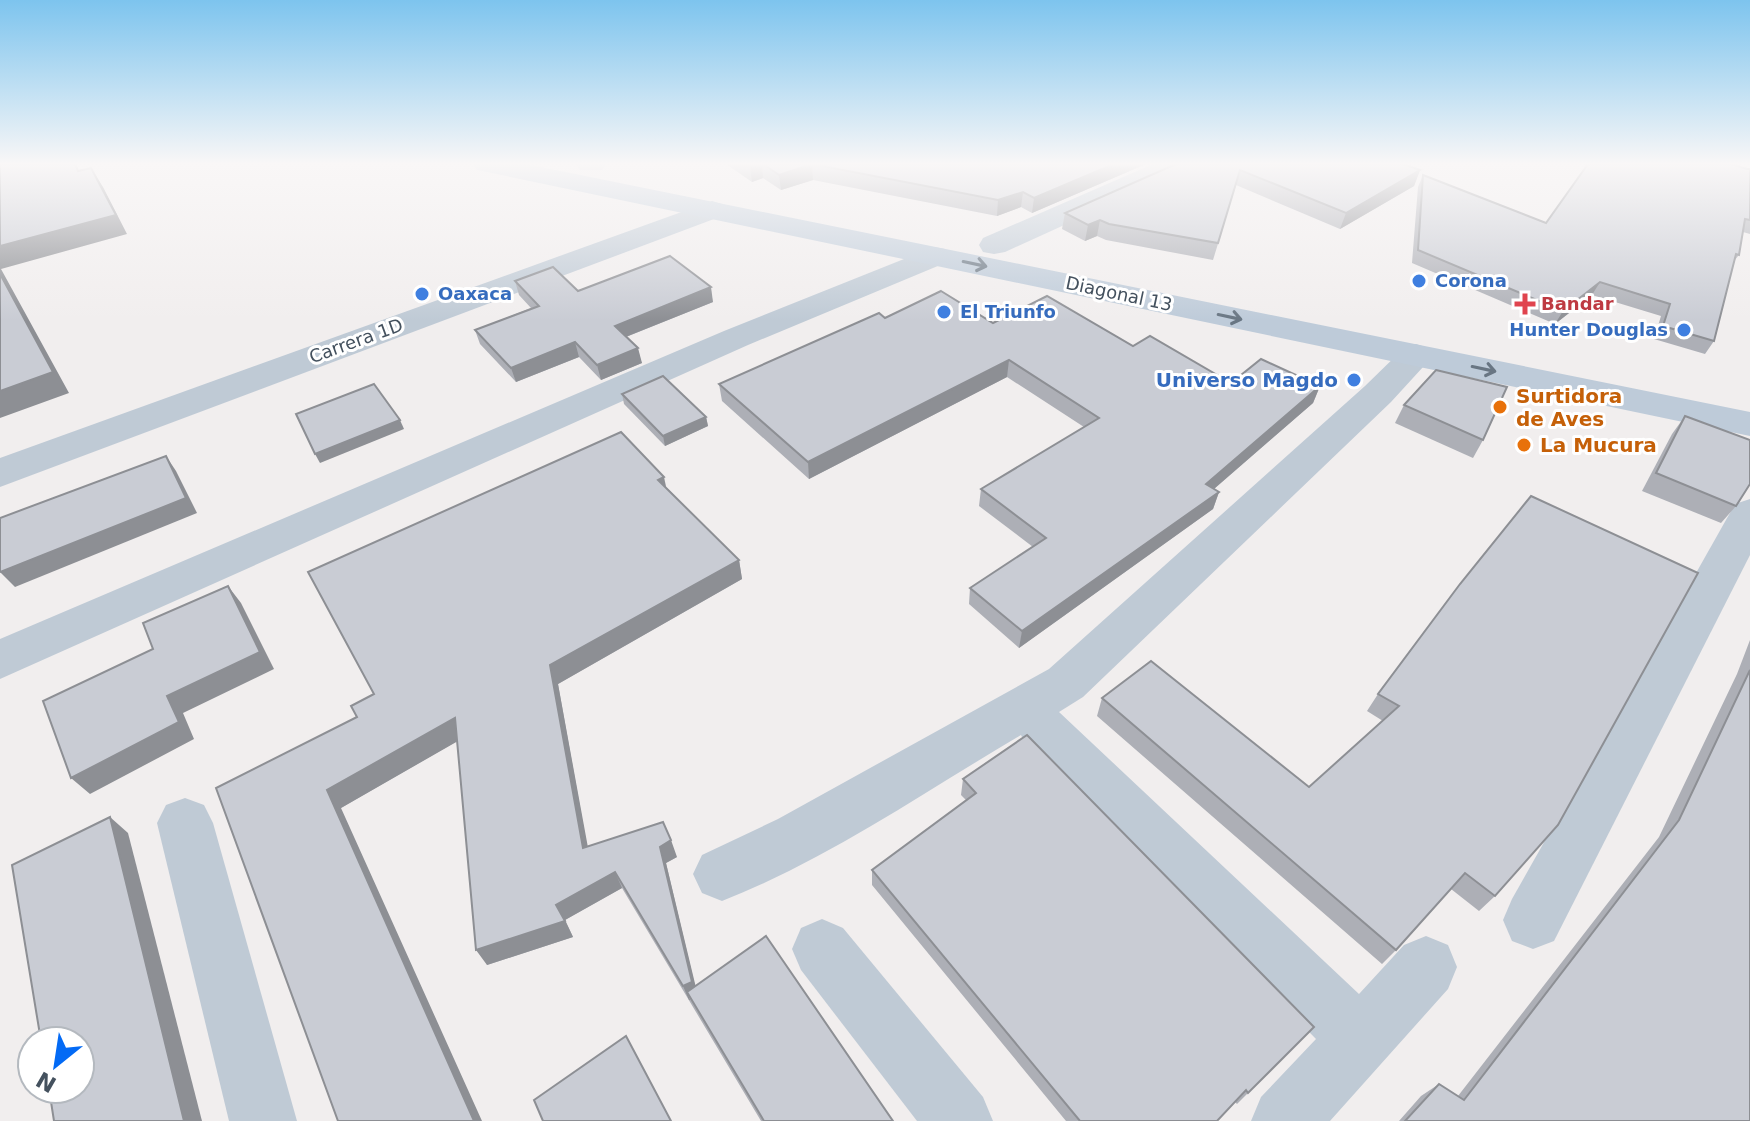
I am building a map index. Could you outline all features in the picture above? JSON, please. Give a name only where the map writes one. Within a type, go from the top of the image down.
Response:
[{"type":"main road","name":"Diagonal 13","points":[[742,216],[1750,424]]},
{"type":"main road","name":"Diagonal 13","points":[[851,216],[1750,395]]},
{"type":"street","name":"Carrera 1D","points":[[0,473],[695,216]]},
{"type":"street","points":[[994,245],[1058,216]]},
{"type":"street","points":[[0,660],[736,338],[934,256]]},
{"type":"street","points":[[722,874],[798,837],[1066,683],[1378,394],[1416,355]]},
{"type":"street","points":[[1533,920],[1750,514]]},
{"type":"street","points":[[1043,728],[1361,1040]]},
{"type":"street","points":[[185,823],[263,1121]]},
{"type":"street","points":[[822,949],[959,1121]]},
{"type":"street","points":[[1285,1121],[1426,967]]},
{"type":"building","points":[[0,216],[111,216],[0,246]]},
{"type":"building","points":[[1071,216],[1226,216],[1218,243],[1100,220],[1088,225]]},
{"type":"building","points":[[1420,216],[1529,216],[1546,223],[1551,216],[1750,216],[1750,220],[1745,219],[1739,255],[1736,254],[1714,341],[1663,326],[1670,304],[1600,282],[1563,311],[1418,250]]},
{"type":"building","points":[[670,256],[711,287],[615,326],[638,348],[597,365],[575,342],[511,368],[475,330],[539,306],[515,281],[553,267],[578,291]]},
{"type":"building","points":[[0,274],[53,372],[0,391]]},
{"type":"building","points":[[941,291],[993,323],[1047,296],[1133,346],[1150,336],[1231,383],[1261,359],[1320,386],[1206,484],[1219,492],[1022,631],[970,588],[1046,538],[981,489],[1099,418],[1009,360],[808,462],[719,384],[879,313],[885,318]]},
{"type":"building","points":[[1436,370],[1507,387],[1483,440],[1404,405]]},
{"type":"building","points":[[663,376],[706,417],[663,436],[622,394]]},
{"type":"building","points":[[374,384],[400,420],[315,454],[296,414]]},
{"type":"building","points":[[1685,416],[1750,440],[1750,484],[1736,506],[1656,473]]},
{"type":"building","points":[[621,432],[664,477],[658,480],[739,560],[550,665],[583,848],[663,822],[671,840],[660,847],[692,982],[683,986],[615,872],[556,905],[565,921],[476,950],[455,718],[327,790],[474,1121],[338,1121],[216,788],[357,717],[351,706],[374,694],[308,572]]},
{"type":"building","points":[[166,456],[186,498],[0,572],[0,518]]},
{"type":"building","points":[[1531,496],[1698,573],[1558,825],[1495,896],[1465,873],[1396,950],[1102,698],[1151,661],[1309,787],[1399,706],[1378,694]]},
{"type":"building","points":[[228,586],[260,652],[167,696],[179,722],[71,778],[43,701],[153,649],[143,623]]},
{"type":"building","points":[[1750,670],[1750,1121],[1405,1121],[1439,1084],[1464,1100],[1679,820]]},
{"type":"building","points":[[1027,735],[1314,1027],[1217,1121],[1080,1121],[872,870],[976,793],[963,779]]},
{"type":"building","points":[[110,817],[184,1121],[54,1121],[52,1105],[96,1105],[96,1025],[38,1025],[12,865]]},
{"type":"building","points":[[766,936],[893,1121],[764,1121],[687,992]]},
{"type":"building","points":[[626,1036],[671,1121],[543,1121],[534,1100]]},
{"type":"place","name":"Corona","points":[[1419,281]]},
{"type":"place","name":"Oaxaca","points":[[422,294]]},
{"type":"place","name":"Bandar","points":[[1525,304]]},
{"type":"place","name":"El Triunfo","points":[[944,312]]},
{"type":"place","name":"Hunter Douglas","points":[[1684,330]]},
{"type":"place","name":"Universo Magdo","points":[[1354,380]]},
{"type":"place","name":"Surtidora de Aves","points":[[1500,407]]},
{"type":"place","name":"La Mucura","points":[[1524,445]]}]
